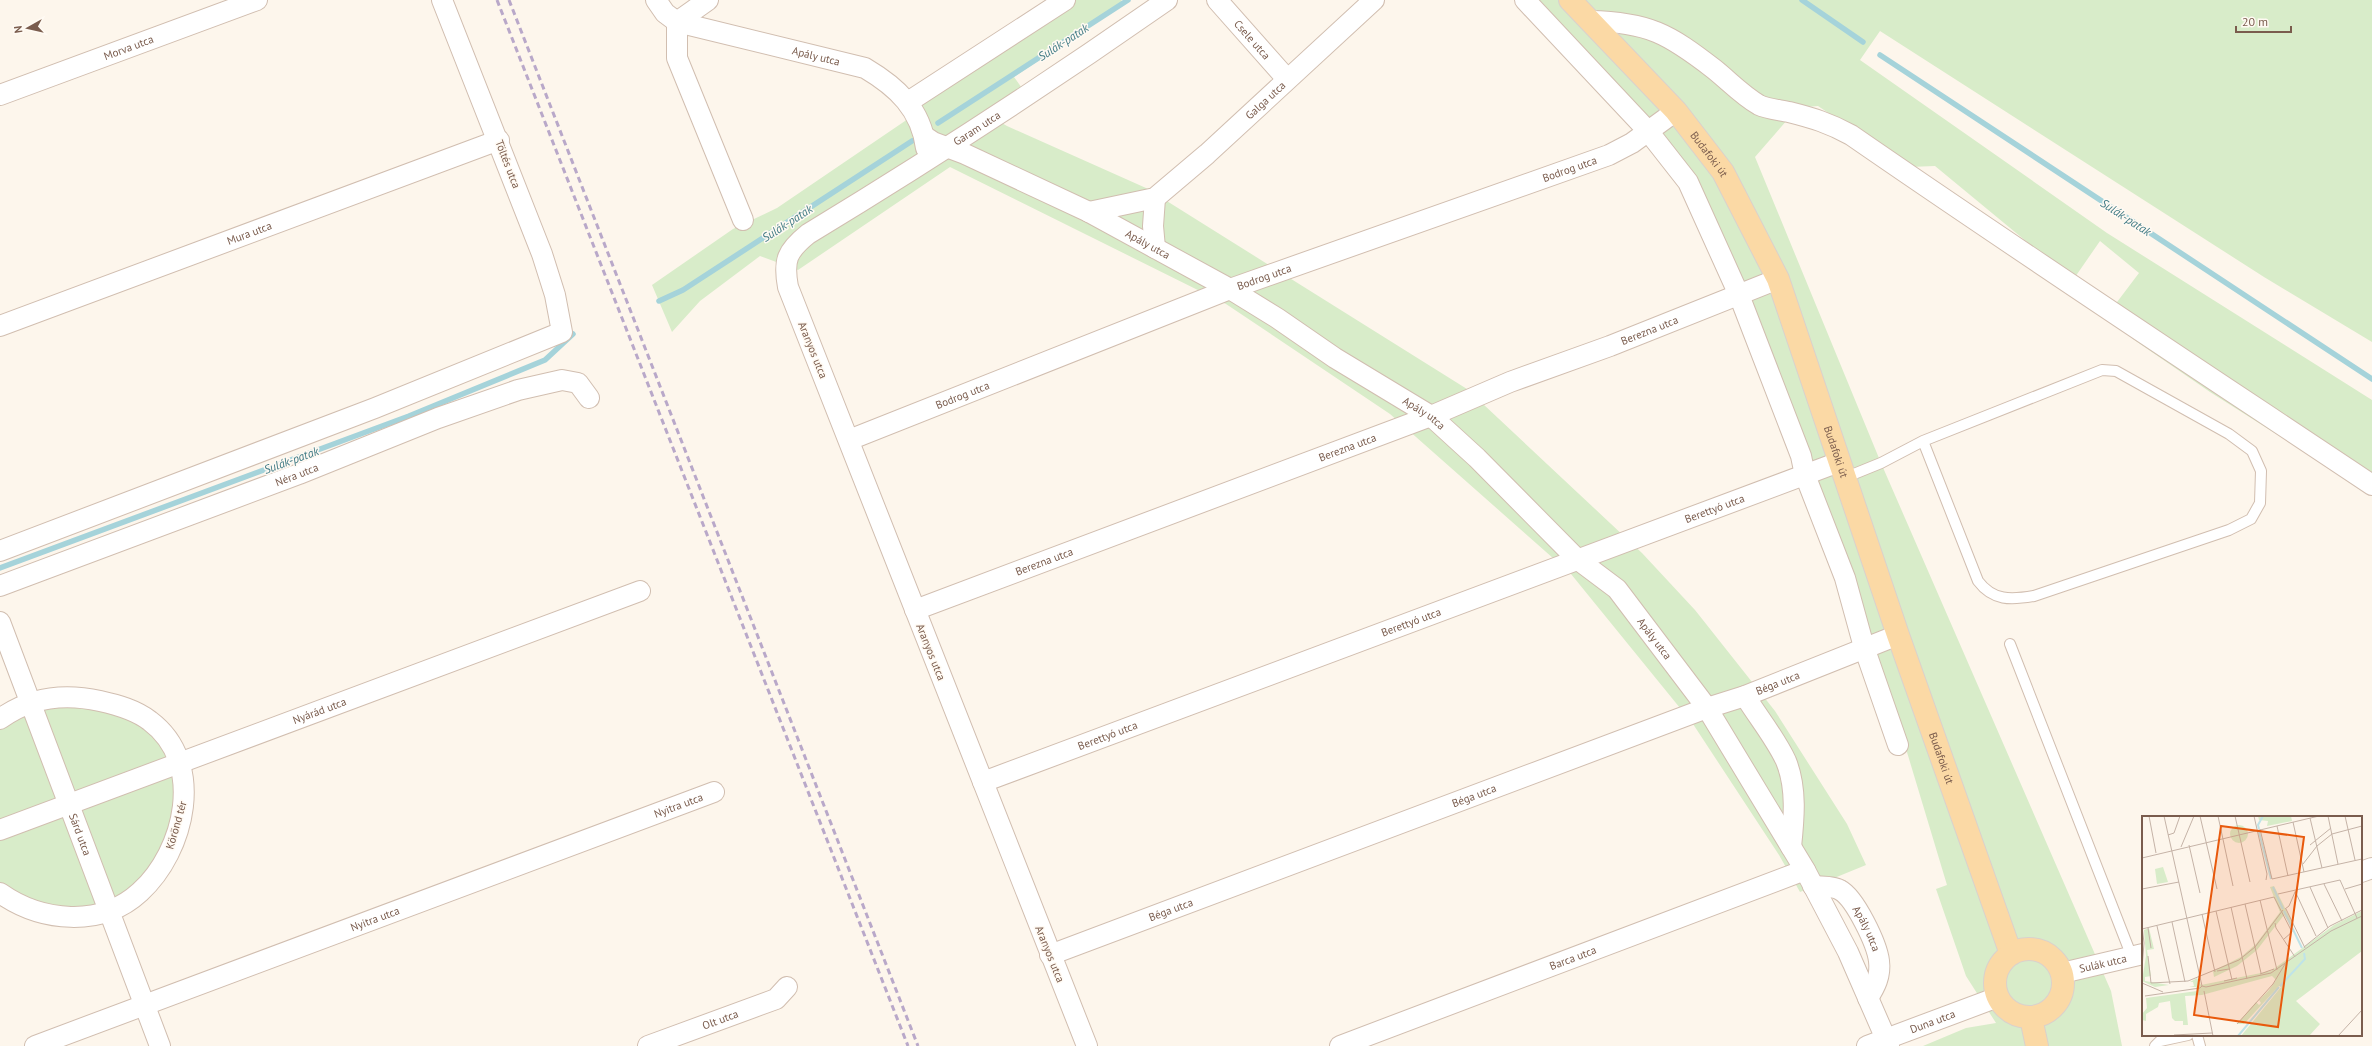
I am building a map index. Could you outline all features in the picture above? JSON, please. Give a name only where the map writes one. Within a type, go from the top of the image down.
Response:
[{"type":"main road","name":"Budafoki út","points":[[1570,0],[1676,111],[1723,172],[1778,279],[1898,635],[2011,954]]},
{"type":"main road","points":[[2031,949],[2041,951],[2057,963],[2062,973],[2062,994],[2058,1003],[2050,1011],[2031,1018],[2011,1013],[1998,997],[1995,984],[1996,973],[2002,962],[2011,954],[2031,949]]},
{"type":"main road","points":[[2031,1018],[2037,1046]]},
{"type":"street","name":"Morva utca","points":[[0,95],[257,0]]},
{"type":"street","name":"Töltés utca","points":[[0,551],[375,408],[562,332],[555,295],[542,254],[499,140],[442,0]]},
{"type":"street","points":[[656,0],[665,13],[677,22]]},
{"type":"street","points":[[677,22],[708,0]]},
{"type":"street","points":[[908,102],[1065,0]]},
{"type":"street","name":"Garam utca","points":[[787,256],[794,245],[808,234],[913,171],[1077,63],[1167,0]]},
{"type":"street","name":"Csele utca","points":[[1216,0],[1287,79]]},
{"type":"street","name":"Galga utca","points":[[1088,212],[1155,198],[1207,154],[1374,0]]},
{"type":"street","points":[[1525,0],[1648,131],[1688,182],[1739,295],[1801,456],[1805,474],[1845,578],[1864,648],[1898,745]]},
{"type":"street","points":[[1590,21],[1633,24],[1653,30],[1674,41],[1715,70],[1740,93],[1761,106],[1826,122],[1851,135],[2036,263],[2196,367],[2372,485]]},
{"type":"street","points":[[677,22],[676,58],[743,220]]},
{"type":"street","name":"Apály utca","points":[[677,22],[865,68],[888,81],[917,114],[924,136],[926,149],[923,158],[913,171]]},
{"type":"street","name":"Bodrog utca","points":[[849,440],[1230,289],[1609,155],[1632,143],[1676,111]]},
{"type":"street","name":"Apály utca","points":[[924,136],[946,148],[965,154],[1088,212],[1230,289],[1278,318],[1335,358],[1431,416],[1477,458],[1577,559],[1617,589],[1707,708],[1791,846],[1848,952],[1887,1043]]},
{"type":"street","name":"Mura utca","points":[[0,326],[499,140]]},
{"type":"street","points":[[1155,198],[1153,226],[1155,248]]},
{"type":"street","name":"Aranyos utca","points":[[787,256],[785,270],[788,287],[1087,1046]]},
{"type":"street","name":"Berezna utca","points":[[915,610],[1431,416],[1510,382],[1610,346],[1778,279]]},
{"type":"street","name":"Néra utca","points":[[0,586],[518,390],[562,380],[578,383],[589,398]]},
{"type":"street","name":"Berettyó utca","points":[[984,782],[1805,474],[1842,470]]},
{"type":"street","name":"Nyárád utca","points":[[0,830],[69,806],[640,591]]},
{"type":"street","name":"Sárd utca","points":[[0,622],[160,1046]]},
{"type":"street","name":"Béga utca","points":[[1050,955],[1707,708],[1745,696],[1898,635]]},
{"type":"street","points":[[1745,696],[1786,761],[1792,782],[1794,815],[1791,846]]},
{"type":"street","name":"Körönd tér","points":[[0,719],[30,702],[46,698],[81,698],[128,709],[151,722],[173,748],[181,764],[184,798],[181,817],[162,866],[139,892],[108,911],[92,915],[58,916],[24,907],[0,893]]},
{"type":"street","name":"Nyitra utca","points":[[35,1046],[714,792]]},
{"type":"street","points":[[2362,872],[2372,868]]},
{"type":"street","name":"Apály utca","points":[[1809,878],[1840,889],[1851,899],[1870,935],[1880,961],[1878,981],[1868,998]]},
{"type":"street","name":"Barca utca","points":[[1340,1046],[1809,878]]},
{"type":"street","name":"Sulák utca","points":[[2062,973],[2138,955]]},
{"type":"street","name":"Olt utca","points":[[648,1046],[776,999],[787,987]]},
{"type":"street","name":"Duna utca","points":[[1867,1046],[1887,1043],[1998,997]]},
{"type":"lane","points":[[1842,470],[1881,463],[1923,441],[2102,370],[2116,371],[2229,434],[2252,451],[2261,471],[2260,503],[2251,519],[2229,530],[2034,596],[2012,600],[1995,597],[1984,590],[1978,581],[1923,441]]},
{"type":"lane","points":[[2010,644],[2138,955]]},
{"type":"lane","points":[[2156,1046],[2160,1041],[2183,1036]]},
{"type":"lane","points":[[2197,1036],[2200,1046]]},
{"type":"green space","points":[[1075,0],[1121,0],[1124,3],[1014,77],[1024,91],[986,114],[1007,126],[1146,188],[1467,389],[1642,553],[1695,610],[1775,711],[1847,824],[1866,865],[1800,892],[1779,855],[1693,724],[1571,574],[1390,414],[1226,304],[950,167],[798,270],[760,256],[700,301],[672,332],[652,285],[733,229],[777,208],[905,121],[930,95]]},
{"type":"green space","points":[[1535,0],[2372,0],[2372,342],[2264,277],[1880,31],[1860,60],[2107,233],[2372,400],[2372,495],[2210,392],[2133,339],[2108,314],[2139,273],[2100,241],[2073,280],[1935,166],[1909,167],[1818,106],[1794,108],[1788,119],[1755,157],[1881,463],[2111,991],[2122,1046],[1923,1046],[1966,1028],[1996,1023],[1966,976],[1936,889],[1947,885],[1894,709],[1702,196]]},
{"type":"green space","points":[[30,702],[128,709],[181,764],[162,866],[92,915],[0,893],[0,719]]},
{"type":"waterway","name":"Sulák-patak","points":[[938,123],[1128,0]]},
{"type":"waterway","name":"Sulák-patak","points":[[1802,0],[1863,42]]},
{"type":"waterway","name":"Sulák-patak","points":[[1880,55],[2372,379]]},
{"type":"waterway","name":"Sulák-patak","points":[[659,301],[683,290],[912,141]]},
{"type":"waterway","name":"Sulák-patak","points":[[0,568],[409,416],[545,360],[573,334]]},
{"type":"railway","points":[[497,0],[908,1046]]},
{"type":"railway","points":[[509,0],[918,1046]]}]
